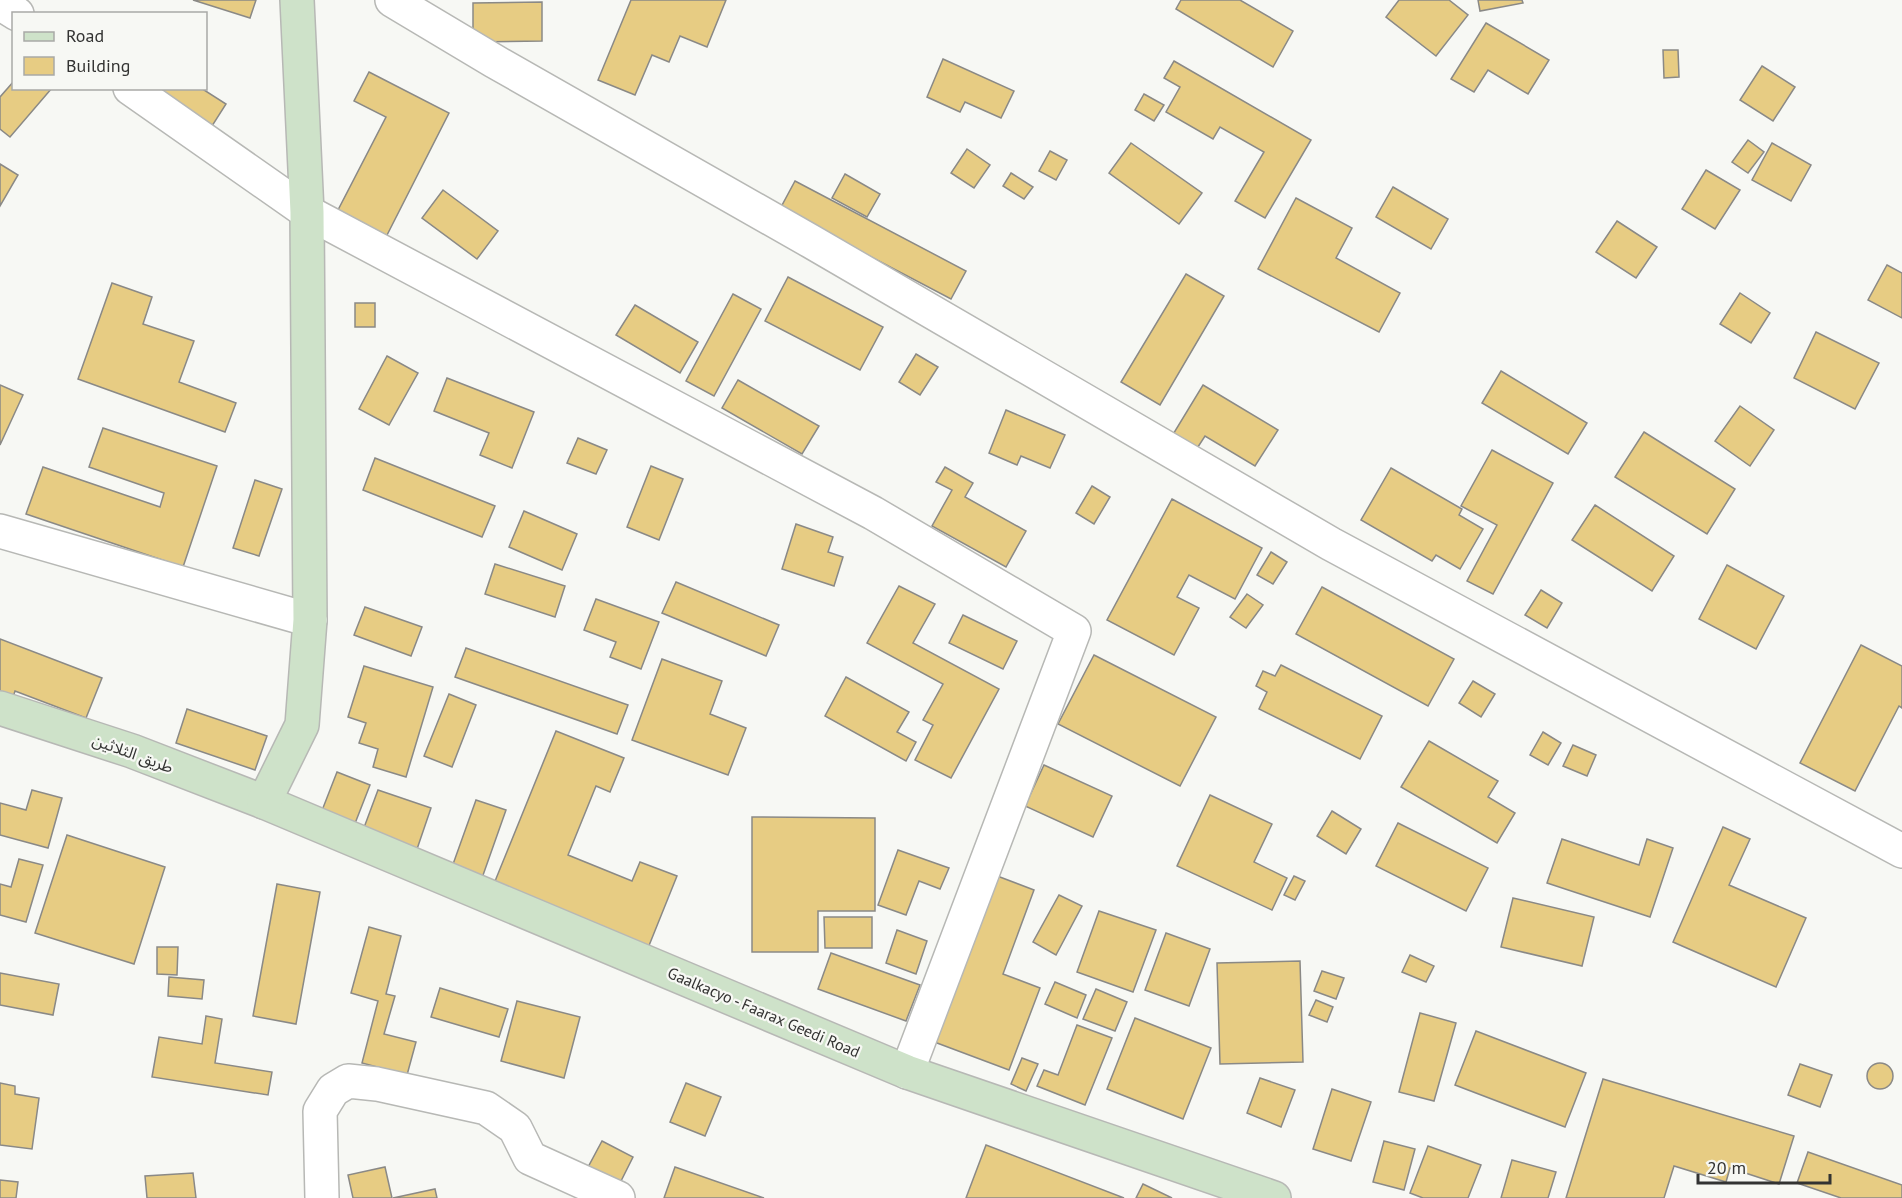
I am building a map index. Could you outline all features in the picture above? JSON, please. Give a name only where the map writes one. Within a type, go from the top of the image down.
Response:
[{"type":"main road","points":[[264,802],[302,725],[310,620],[308,212],[297,0]]},
{"type":"main road","name":"طريق الثلاثين","points":[[0,708],[132,751],[264,802]]},
{"type":"main road","name":"Gaalkacyo - Faarax Geedi Road","points":[[264,802],[907,1072],[1261,1196]]},
{"type":"street","points":[[392,0],[1331,544],[1902,851]]},
{"type":"street","points":[[0,3],[14,12]]},
{"type":"street","points":[[133,90],[308,212],[873,513],[1074,631],[907,1072]]},
{"type":"street","points":[[0,531],[310,620]]},
{"type":"street","points":[[322,1198],[320,1110],[333,1090],[348,1080],[377,1084],[486,1108],[514,1128],[530,1158],[618,1198]]},
{"type":"building","points":[[193,0],[256,0],[250,18]]},
{"type":"building","points":[[631,0],[726,0],[707,47],[680,36],[669,62],[652,55],[635,95],[598,80]]},
{"type":"building","points":[[1181,0],[1240,0],[1293,31],[1273,67],[1176,9]]},
{"type":"building","points":[[1399,0],[1449,0],[1468,15],[1436,56],[1386,17]]},
{"type":"building","points":[[1478,0],[1522,0],[1523,3],[1480,11]]},
{"type":"building","points":[[542,2],[542,41],[473,42],[473,3]]},
{"type":"building","points":[[1486,23],[1549,60],[1528,94],[1488,70],[1474,92],[1451,79]]},
{"type":"building","points":[[1663,50],[1678,50],[1679,77],[1664,78]]},
{"type":"building","points":[[943,59],[1014,91],[1001,118],[965,102],[960,112],[927,97]]},
{"type":"building","points":[[1174,61],[1311,140],[1265,218],[1235,201],[1264,152],[1220,127],[1213,139],[1166,112],[1180,87],[1164,78]]},
{"type":"building","points":[[1762,66],[1795,87],[1773,121],[1740,100]]},
{"type":"building","points":[[369,72],[449,113],[386,237],[337,212],[386,117],[354,101]]},
{"type":"building","points":[[12,83],[12,90],[50,90],[10,137],[0,129],[0,97]]},
{"type":"building","points":[[155,90],[204,90],[226,104],[212,126]]},
{"type":"building","points":[[1144,94],[1164,105],[1154,121],[1135,110]]},
{"type":"building","points":[[1748,140],[1764,152],[1748,173],[1732,162]]},
{"type":"building","points":[[1131,143],[1202,193],[1179,224],[1109,173]]},
{"type":"building","points":[[1772,143],[1811,165],[1791,201],[1752,180]]},
{"type":"building","points":[[967,149],[990,165],[974,188],[951,173]]},
{"type":"building","points":[[1050,151],[1067,160],[1056,180],[1039,171]]},
{"type":"building","points":[[0,164],[18,175],[0,206]]},
{"type":"building","points":[[1706,170],[1740,190],[1715,229],[1682,209]]},
{"type":"building","points":[[1011,173],[1033,187],[1024,199],[1003,186]]},
{"type":"building","points":[[845,174],[880,194],[867,217],[832,198]]},
{"type":"building","points":[[795,181],[966,271],[951,299],[780,209]]},
{"type":"building","points":[[1393,187],[1448,219],[1431,249],[1376,217]]},
{"type":"building","points":[[443,190],[498,231],[477,259],[422,218]]},
{"type":"building","points":[[1296,198],[1352,228],[1336,258],[1400,293],[1379,332],[1258,269]]},
{"type":"building","points":[[1617,221],[1657,247],[1636,278],[1596,252]]},
{"type":"building","points":[[1887,265],[1902,273],[1902,318],[1868,300]]},
{"type":"building","points":[[1186,274],[1224,296],[1160,405],[1121,382]]},
{"type":"building","points":[[788,277],[883,327],[860,370],[765,321]]},
{"type":"building","points":[[112,283],[152,297],[143,324],[194,341],[179,382],[236,403],[225,432],[78,379]]},
{"type":"building","points":[[1740,293],[1770,313],[1751,343],[1720,324]]},
{"type":"building","points":[[733,294],[761,309],[714,396],[686,381]]},
{"type":"building","points":[[355,303],[375,303],[375,327],[355,327]]},
{"type":"building","points":[[635,305],[698,342],[680,373],[616,335]]},
{"type":"building","points":[[1816,332],[1879,363],[1855,409],[1794,378]]},
{"type":"building","points":[[916,354],[938,367],[920,395],[899,382]]},
{"type":"building","points":[[387,356],[418,373],[389,425],[359,409]]},
{"type":"building","points":[[1501,371],[1587,423],[1568,454],[1482,403]]},
{"type":"building","points":[[447,378],[534,412],[512,468],[480,455],[489,433],[434,411]]},
{"type":"building","points":[[738,380],[819,426],[802,454],[722,408]]},
{"type":"building","points":[[0,385],[23,395],[0,445]]},
{"type":"building","points":[[1203,385],[1278,430],[1255,466],[1205,436],[1196,450],[1172,436]]},
{"type":"building","points":[[1740,406],[1774,430],[1750,466],[1715,441]]},
{"type":"building","points":[[1006,410],[1065,435],[1050,468],[1021,456],[1017,465],[989,453]]},
{"type":"building","points":[[103,428],[217,466],[183,567],[26,514],[43,467],[160,507],[164,493],[89,467]]},
{"type":"building","points":[[1644,432],[1735,489],[1707,534],[1615,477]]},
{"type":"building","points":[[578,438],[607,450],[596,474],[567,463]]},
{"type":"building","points":[[1492,450],[1553,483],[1493,594],[1467,581],[1497,525],[1461,506]]},
{"type":"building","points":[[375,458],[495,506],[482,537],[363,490]]},
{"type":"building","points":[[651,466],[683,479],[659,540],[627,527]]},
{"type":"building","points":[[945,467],[973,483],[965,497],[1026,531],[1006,567],[932,526],[952,490],[936,482]]},
{"type":"building","points":[[1391,468],[1462,509],[1459,515],[1483,529],[1460,569],[1436,555],[1432,561],[1361,520]]},
{"type":"building","points":[[255,480],[282,489],[259,556],[233,548]]},
{"type":"building","points":[[1092,486],[1110,497],[1094,524],[1076,513]]},
{"type":"building","points":[[1172,499],[1262,548],[1235,599],[1189,575],[1177,597],[1199,608],[1174,655],[1107,620]]},
{"type":"building","points":[[1595,505],[1674,556],[1652,591],[1572,540]]},
{"type":"building","points":[[524,511],[577,534],[562,570],[509,547]]},
{"type":"building","points":[[796,524],[833,537],[828,552],[843,557],[834,586],[782,569]]},
{"type":"building","points":[[1271,552],[1287,562],[1273,584],[1257,575]]},
{"type":"building","points":[[495,564],[565,586],[555,617],[485,594]]},
{"type":"building","points":[[1727,565],[1784,596],[1756,649],[1699,619]]},
{"type":"building","points":[[676,582],[779,625],[766,656],[662,613]]},
{"type":"building","points":[[899,586],[935,604],[913,643],[999,689],[951,778],[915,760],[933,725],[923,720],[943,684],[867,643]]},
{"type":"building","points":[[1322,587],[1454,659],[1428,706],[1296,634]]},
{"type":"building","points":[[1541,590],[1562,603],[1547,628],[1525,615]]},
{"type":"building","points":[[1247,594],[1263,605],[1246,628],[1230,617]]},
{"type":"building","points":[[596,599],[659,622],[641,669],[610,657],[616,642],[584,630]]},
{"type":"building","points":[[365,607],[422,627],[411,656],[354,635]]},
{"type":"building","points":[[963,615],[1017,641],[1003,669],[949,643]]},
{"type":"building","points":[[0,639],[102,678],[86,718],[15,691],[9,709],[0,705]]},
{"type":"building","points":[[1861,645],[1902,666],[1902,708],[1899,706],[1855,791],[1800,763]]},
{"type":"building","points":[[466,648],[628,705],[617,734],[455,677]]},
{"type":"building","points":[[1094,655],[1216,717],[1180,786],[1058,724]]},
{"type":"building","points":[[662,659],[722,681],[710,714],[746,728],[728,775],[632,740]]},
{"type":"building","points":[[1281,665],[1382,716],[1360,759],[1259,709],[1267,692],[1256,686],[1263,671],[1275,676]]},
{"type":"building","points":[[364,666],[433,687],[406,777],[373,767],[378,749],[359,743],[366,723],[348,717]]},
{"type":"building","points":[[846,677],[909,712],[897,732],[916,742],[906,761],[825,716]]},
{"type":"building","points":[[1473,681],[1495,694],[1481,717],[1459,703]]},
{"type":"building","points":[[449,694],[476,705],[452,767],[424,756]]},
{"type":"building","points":[[187,709],[267,736],[255,770],[176,743]]},
{"type":"building","points":[[556,731],[624,758],[610,792],[596,786],[568,855],[632,881],[640,862],[677,876],[646,953],[491,891]]},
{"type":"building","points":[[1543,732],[1561,743],[1548,765],[1530,755]]},
{"type":"building","points":[[1429,741],[1498,781],[1488,797],[1515,813],[1497,843],[1401,787]]},
{"type":"building","points":[[1573,745],[1596,755],[1587,776],[1563,766]]},
{"type":"building","points":[[1044,765],[1112,796],[1093,837],[1025,806]]},
{"type":"building","points":[[337,772],[370,785],[354,826],[321,813]]},
{"type":"building","points":[[32,790],[62,798],[48,848],[0,835],[0,803],[26,810]]},
{"type":"building","points":[[378,790],[431,808],[416,852],[362,833]]},
{"type":"building","points":[[1210,795],[1272,824],[1254,862],[1287,878],[1272,910],[1177,866]]},
{"type":"building","points":[[476,800],[506,810],[482,878],[452,867]]},
{"type":"building","points":[[1332,811],[1361,829],[1346,854],[1317,836]]},
{"type":"building","points":[[752,817],[875,818],[875,911],[818,911],[818,952],[752,952]]},
{"type":"building","points":[[1398,823],[1488,868],[1466,911],[1376,866]]},
{"type":"building","points":[[1723,827],[1750,839],[1729,885],[1806,918],[1776,987],[1673,942]]},
{"type":"building","points":[[67,835],[165,867],[134,964],[35,933]]},
{"type":"building","points":[[1562,839],[1639,865],[1647,839],[1673,848],[1650,917],[1547,883]]},
{"type":"building","points":[[898,850],[949,868],[940,889],[919,881],[906,915],[878,905]]},
{"type":"building","points":[[19,859],[43,865],[26,922],[0,915],[0,884],[11,887]]},
{"type":"building","points":[[992,874],[1034,890],[1003,974],[1040,988],[1009,1070],[929,1040]]},
{"type":"building","points":[[1294,876],[1305,881],[1295,900],[1284,895]]},
{"type":"building","points":[[277,884],[320,892],[296,1024],[253,1016]]},
{"type":"building","points":[[1059,895],[1082,906],[1056,955],[1033,942]]},
{"type":"building","points":[[1513,898],[1594,917],[1582,966],[1501,947]]},
{"type":"building","points":[[1099,911],[1156,930],[1133,992],[1077,972]]},
{"type":"building","points":[[824,917],[872,917],[872,948],[825,948]]},
{"type":"building","points":[[369,927],[401,936],[386,994],[395,996],[384,1034],[416,1042],[407,1075],[362,1063],[378,1001],[351,993]]},
{"type":"building","points":[[897,930],[927,941],[916,974],[886,963]]},
{"type":"building","points":[[1166,933],[1210,949],[1189,1006],[1145,990]]},
{"type":"building","points":[[157,947],[178,947],[177,975],[157,974]]},
{"type":"building","points":[[831,953],[920,985],[906,1021],[818,989]]},
{"type":"building","points":[[1410,955],[1434,966],[1426,982],[1402,972]]},
{"type":"building","points":[[1300,961],[1303,1062],[1220,1064],[1217,963]]},
{"type":"building","points":[[1322,971],[1344,978],[1336,999],[1314,991]]},
{"type":"building","points":[[0,973],[59,984],[53,1015],[0,1005]]},
{"type":"building","points":[[169,977],[204,980],[202,999],[168,996]]},
{"type":"building","points":[[1055,982],[1086,995],[1077,1018],[1045,1004]]},
{"type":"building","points":[[440,988],[508,1009],[499,1037],[431,1017]]},
{"type":"building","points":[[1096,989],[1127,1002],[1115,1031],[1083,1019]]},
{"type":"building","points":[[1316,1000],[1333,1007],[1327,1022],[1309,1015]]},
{"type":"building","points":[[517,1001],[580,1017],[564,1078],[501,1061]]},
{"type":"building","points":[[1420,1013],[1456,1023],[1434,1101],[1399,1092]]},
{"type":"building","points":[[206,1016],[222,1019],[215,1063],[272,1072],[268,1095],[152,1077],[159,1037],[202,1044]]},
{"type":"building","points":[[1135,1018],[1211,1048],[1183,1119],[1107,1089]]},
{"type":"building","points":[[1077,1025],[1112,1038],[1085,1105],[1037,1086],[1044,1070],[1058,1075]]},
{"type":"building","points":[[1476,1031],[1586,1073],[1565,1127],[1455,1085]]},
{"type":"building","points":[[1022,1058],[1038,1064],[1026,1091],[1011,1084]]},
{"type":"building","points":[[1880,1063],[1889,1067],[1893,1076],[1889,1085],[1880,1089],[1871,1085],[1867,1076],[1871,1067]]},
{"type":"building","points":[[1800,1064],[1832,1075],[1820,1107],[1788,1095]]},
{"type":"building","points":[[1260,1078],[1295,1090],[1281,1127],[1247,1113]]},
{"type":"building","points":[[1603,1079],[1794,1136],[1779,1184],[1730,1168],[1726,1182],[1674,1166],[1664,1198],[1566,1198]]},
{"type":"building","points":[[0,1083],[15,1086],[15,1094],[39,1098],[32,1149],[0,1145]]},
{"type":"building","points":[[686,1083],[721,1097],[705,1136],[670,1122]]},
{"type":"building","points":[[1332,1089],[1371,1102],[1351,1161],[1313,1149]]},
{"type":"building","points":[[602,1141],[633,1157],[618,1187],[586,1171]]},
{"type":"building","points":[[1384,1141],[1415,1149],[1404,1190],[1373,1182]]},
{"type":"building","points":[[986,1145],[1124,1198],[966,1198]]},
{"type":"building","points":[[1428,1146],[1481,1165],[1468,1198],[1423,1198],[1410,1193]]},
{"type":"building","points":[[1808,1152],[1902,1185],[1902,1198],[1841,1198],[1797,1183]]},
{"type":"building","points":[[1512,1160],[1556,1172],[1548,1198],[1501,1198]]},
{"type":"building","points":[[385,1167],[392,1198],[353,1198],[348,1175]]},
{"type":"building","points":[[675,1167],[764,1198],[664,1198]]},
{"type":"building","points":[[193,1173],[196,1198],[147,1198],[145,1176]]},
{"type":"building","points":[[0,1180],[18,1182],[16,1198],[0,1198]]},
{"type":"building","points":[[1143,1184],[1172,1198],[1136,1198]]},
{"type":"building","points":[[435,1189],[437,1198],[393,1198]]}]
